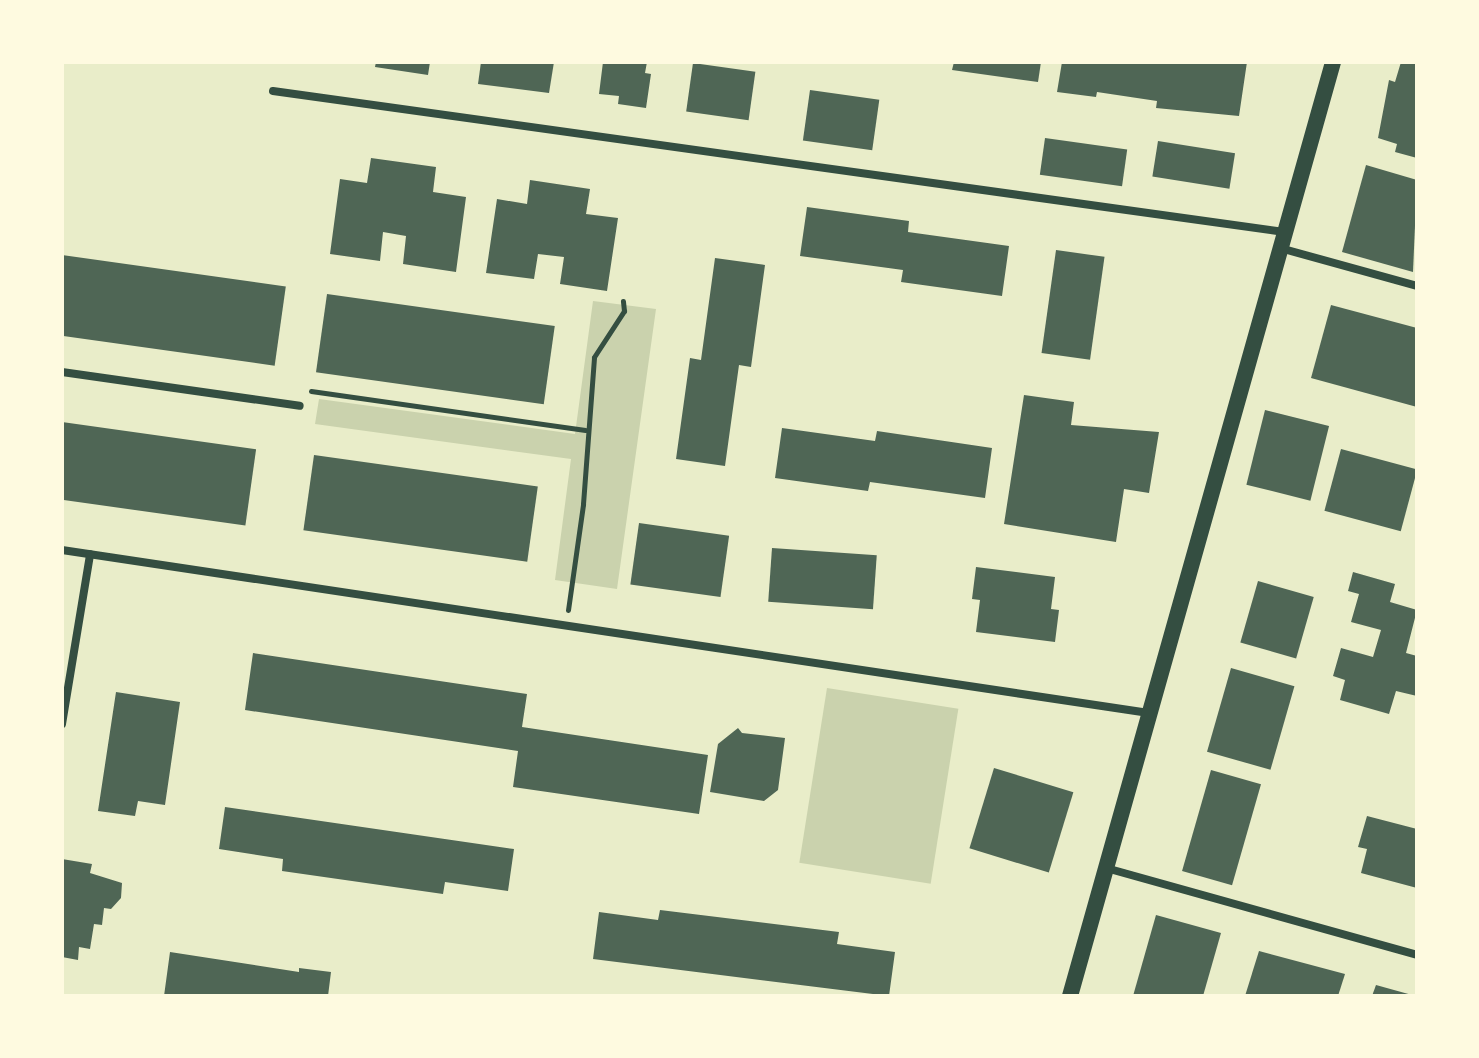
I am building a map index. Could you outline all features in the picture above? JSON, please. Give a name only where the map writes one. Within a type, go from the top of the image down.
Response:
[{"type":"main road","points":[[1070,996],[1333,62]]},
{"type":"street","points":[[273,91],[1282,240],[1417,286]]},
{"type":"street","points":[[62,372],[300,406]]},
{"type":"street","points":[[62,550],[1150,713]]},
{"type":"street","points":[[62,724],[90,554]]},
{"type":"street","points":[[1106,868],[1417,955]]},
{"type":"path","points":[[566,627],[583,504],[585,430],[594,357],[624,311],[623,301]]},
{"type":"path","points":[[300,406],[302,390],[585,430]]},
{"type":"green space","points":[[593,301],[656,309],[617,589],[555,580],[571,459],[315,424],[319,399],[575,434]]},
{"type":"green space","points":[[827,688],[958,709],[931,884],[799,863]]},
{"type":"building","points":[[376,62],[430,62],[428,75],[375,67]]},
{"type":"building","points":[[481,62],[554,62],[549,93],[478,84]]},
{"type":"building","points":[[603,62],[647,62],[645,73],[651,74],[646,108],[618,104],[619,96],[599,94]]},
{"type":"building","points":[[954,62],[1041,62],[1038,82],[952,70]]},
{"type":"building","points":[[1062,62],[1247,62],[1239,116],[1156,108],[1157,101],[1097,92],[1096,97],[1057,92]]},
{"type":"building","points":[[1401,62],[1417,62],[1417,158],[1395,152],[1397,144],[1378,138],[1389,80],[1395,82]]},
{"type":"building","points":[[693,63],[755,72],[749,120],[686,112]]},
{"type":"building","points":[[810,90],[879,100],[872,150],[803,141]]},
{"type":"building","points":[[1045,138],[1127,150],[1122,186],[1040,175]]},
{"type":"building","points":[[1158,141],[1235,153],[1229,189],[1152,177]]},
{"type":"building","points":[[371,158],[436,167],[433,192],[466,197],[456,272],[403,264],[406,236],[383,232],[380,261],[330,254],[340,179],[367,183]]},
{"type":"building","points":[[1366,165],[1417,180],[1413,272],[1342,252]]},
{"type":"building","points":[[530,180],[590,189],[586,214],[618,218],[607,291],[560,284],[564,257],[538,254],[534,279],[486,273],[497,199],[527,204]]},
{"type":"building","points":[[807,207],[909,221],[908,232],[1009,246],[1002,296],[901,282],[903,270],[800,256]]},
{"type":"building","points":[[1056,250],[1105,257],[1090,360],[1042,353]]},
{"type":"building","points":[[62,255],[286,286],[275,366],[62,336]]},
{"type":"building","points":[[715,258],[765,265],[751,367],[739,365],[725,466],[676,459],[690,358],[701,360]]},
{"type":"building","points":[[327,294],[555,326],[544,404],[316,372]]},
{"type":"building","points":[[1331,305],[1417,328],[1417,407],[1311,378]]},
{"type":"building","points":[[1024,395],[1074,402],[1071,425],[1159,432],[1149,493],[1124,489],[1116,542],[1004,524]]},
{"type":"building","points":[[1265,410],[1329,426],[1310,501],[1246,485]]},
{"type":"building","points":[[62,422],[256,449],[245,526],[62,500]]},
{"type":"building","points":[[782,428],[875,441],[877,431],[992,448],[985,498],[870,482],[868,491],[775,478]]},
{"type":"building","points":[[1341,449],[1417,469],[1401,531],[1324,511]]},
{"type":"building","points":[[314,455],[538,486],[527,562],[303,530]]},
{"type":"building","points":[[639,523],[729,536],[720,597],[630,584]]},
{"type":"building","points":[[772,548],[877,555],[873,609],[768,602]]},
{"type":"building","points":[[976,567],[1055,577],[1051,609],[1059,610],[1055,642],[976,632],[980,600],[972,599]]},
{"type":"building","points":[[1353,572],[1395,584],[1390,602],[1417,610],[1406,653],[1417,656],[1417,696],[1396,691],[1389,714],[1340,700],[1345,680],[1333,676],[1341,648],[1373,657],[1381,630],[1351,622],[1359,594],[1348,591]]},
{"type":"building","points":[[1258,581],[1314,597],[1296,659],[1240,643]]},
{"type":"building","points":[[253,653],[527,694],[522,727],[708,755],[699,814],[513,787],[518,751],[245,710]]},
{"type":"building","points":[[1231,668],[1294,686],[1270,770],[1207,752]]},
{"type":"building","points":[[116,692],[180,702],[165,805],[138,801],[135,816],[98,811]]},
{"type":"building","points":[[738,728],[742,733],[785,738],[778,790],[764,801],[710,792],[718,744]]},
{"type":"building","points":[[994,768],[1073,792],[1049,873],[969,848]]},
{"type":"building","points":[[1211,770],[1261,784],[1232,885],[1182,871]]},
{"type":"building","points":[[225,807],[514,849],[508,891],[445,882],[443,894],[282,871],[283,859],[219,849]]},
{"type":"building","points":[[1367,816],[1417,829],[1417,888],[1361,873],[1367,849],[1358,847]]},
{"type":"building","points":[[62,859],[92,864],[90,873],[122,883],[121,898],[111,909],[104,908],[102,925],[94,924],[90,949],[79,947],[78,960],[62,957]]},
{"type":"building","points":[[660,910],[839,932],[837,944],[895,952],[889,996],[593,959],[599,912],[658,920]]},
{"type":"building","points":[[1156,915],[1221,933],[1203,996],[1133,996]]},
{"type":"building","points":[[1259,951],[1345,974],[1338,996],[1245,996]]},
{"type":"building","points":[[170,952],[299,972],[299,968],[331,972],[328,996],[164,996]]},
{"type":"building","points":[[1376,985],[1412,995],[1372,996]]}]
